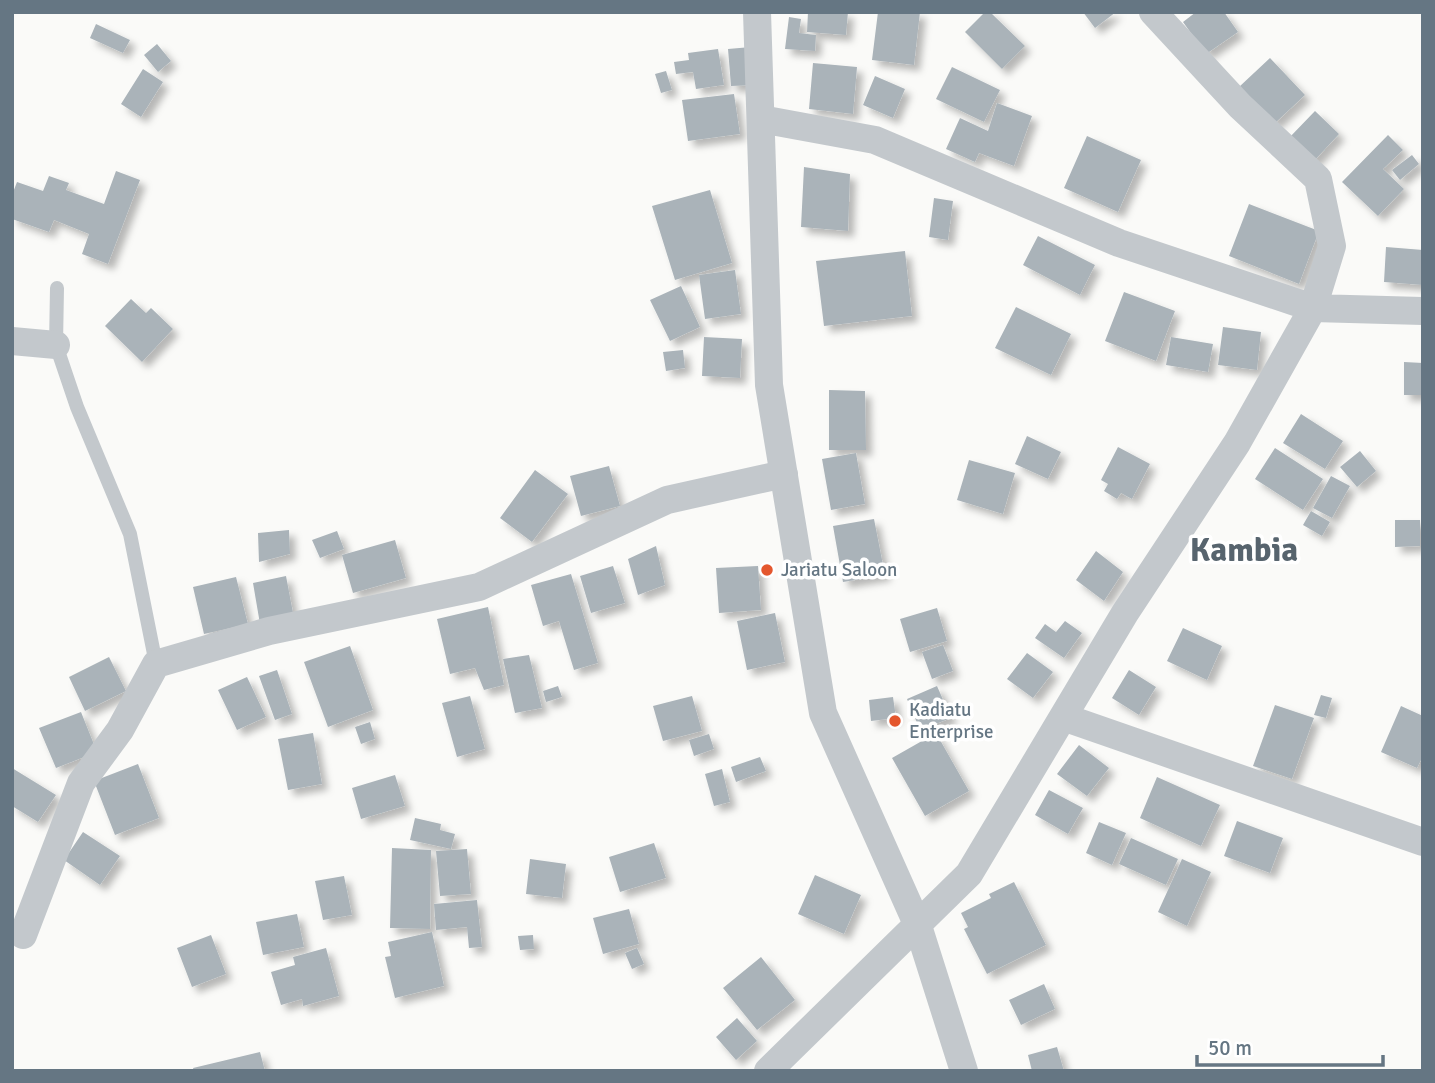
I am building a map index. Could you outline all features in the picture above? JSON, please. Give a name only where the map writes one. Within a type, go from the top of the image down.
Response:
[{"type":"street","points":[[757,12],[769,385],[823,713],[918,926],[964,1071]]},
{"type":"street","points":[[768,1071],[969,874],[1125,614],[1237,443],[1313,308],[1332,246],[1318,179],[1240,106],[1153,12]]},
{"type":"street","points":[[761,119],[874,140],[1119,243],[1313,308],[1423,311]]},
{"type":"street","points":[[12,341],[56,345]]},
{"type":"street","points":[[23,935],[81,783],[120,730],[156,664],[269,631],[479,587],[667,500],[784,474]]},
{"type":"street","points":[[1063,717],[1423,842]]},
{"type":"lane","points":[[57,288],[56,345],[77,407],[130,534],[156,664]]},
{"type":"building","points":[[808,12],[848,12],[846,35],[807,32]]},
{"type":"building","points":[[878,12],[920,12],[914,65],[872,60]]},
{"type":"building","points":[[985,12],[990,12],[1025,46],[1002,69],[965,32]]},
{"type":"building","points":[[1083,12],[1116,12],[1095,28]]},
{"type":"building","points":[[1196,12],[1224,12],[1238,32],[1206,54],[1183,22]]},
{"type":"building","points":[[789,17],[801,19],[799,33],[816,35],[815,51],[785,49]]},
{"type":"building","points":[[96,24],[130,40],[123,53],[90,38]]},
{"type":"building","points":[[157,44],[171,61],[158,72],[144,55]]},
{"type":"building","points":[[751,47],[754,85],[731,86],[728,49]]},
{"type":"building","points":[[718,49],[724,85],[696,89],[693,72],[676,74],[674,62],[689,60],[688,53]]},
{"type":"building","points":[[1270,58],[1305,95],[1274,124],[1239,87]]},
{"type":"building","points":[[813,63],[857,67],[853,114],[809,109]]},
{"type":"building","points":[[952,67],[1000,90],[984,122],[936,99]]},
{"type":"building","points":[[143,69],[163,82],[141,117],[121,104]]},
{"type":"building","points":[[666,71],[672,90],[661,93],[655,74]]},
{"type":"building","points":[[875,76],[905,89],[893,118],[863,105]]},
{"type":"building","points":[[734,94],[740,134],[688,141],[682,100]]},
{"type":"building","points":[[997,103],[1032,116],[1014,166],[979,153],[975,162],[946,149],[960,118],[988,131]]},
{"type":"building","points":[[1315,111],[1339,134],[1313,162],[1288,139]]},
{"type":"building","points":[[1388,135],[1403,150],[1383,169],[1404,189],[1378,216],[1342,182]]},
{"type":"building","points":[[1087,136],[1141,160],[1118,212],[1064,188]]},
{"type":"building","points":[[1412,155],[1419,164],[1400,180],[1392,170]]},
{"type":"building","points":[[804,167],[850,174],[848,231],[801,227]]},
{"type":"building","points":[[116,171],[140,180],[108,264],[82,254],[89,234],[54,220],[49,232],[12,219],[12,195],[17,182],[43,191],[49,176],[69,183],[66,190],[104,204]]},
{"type":"building","points":[[710,190],[732,263],[675,280],[652,206]]},
{"type":"building","points":[[934,198],[953,201],[948,240],[929,237]]},
{"type":"building","points":[[1249,204],[1319,231],[1299,284],[1229,256]]},
{"type":"building","points":[[1038,236],[1095,265],[1080,295],[1023,265]]},
{"type":"building","points":[[1386,247],[1423,250],[1423,285],[1384,282]]},
{"type":"building","points":[[905,251],[912,316],[824,326],[816,261]]},
{"type":"building","points":[[735,270],[741,314],[705,319],[699,275]]},
{"type":"building","points":[[681,286],[700,327],[670,341],[650,300]]},
{"type":"building","points":[[1124,292],[1175,311],[1156,361],[1105,341]]},
{"type":"building","points":[[131,299],[146,313],[151,308],[173,329],[142,362],[105,326]]},
{"type":"building","points":[[1016,307],[1071,334],[1051,375],[995,348]]},
{"type":"building","points":[[1223,327],[1261,332],[1257,370],[1218,365]]},
{"type":"building","points":[[704,337],[742,339],[740,378],[702,376]]},
{"type":"building","points":[[1171,337],[1213,344],[1208,372],[1166,365]]},
{"type":"building","points":[[683,350],[685,368],[666,371],[663,352]]},
{"type":"building","points":[[1404,362],[1423,363],[1423,395],[1404,395]]},
{"type":"building","points":[[829,390],[865,391],[866,450],[829,450]]},
{"type":"building","points":[[1301,414],[1343,441],[1325,469],[1283,443]]},
{"type":"building","points":[[1027,436],[1061,452],[1048,479],[1015,464]]},
{"type":"building","points":[[1118,447],[1150,464],[1132,499],[1121,493],[1117,499],[1104,491],[1108,484],[1101,480]]},
{"type":"building","points":[[1275,448],[1323,479],[1303,510],[1255,479]]},
{"type":"building","points":[[1360,451],[1376,471],[1357,487],[1340,467]]},
{"type":"building","points":[[856,453],[865,504],[831,510],[822,459]]},
{"type":"building","points":[[969,460],[1015,473],[1003,514],[957,500]]},
{"type":"building","points":[[609,466],[620,506],[581,516],[570,476]]},
{"type":"building","points":[[535,470],[568,494],[532,542],[500,518]]},
{"type":"building","points":[[1331,476],[1350,486],[1332,518],[1313,508]]},
{"type":"building","points":[[1311,511],[1330,522],[1322,536],[1303,525]]},
{"type":"building","points":[[874,519],[885,575],[843,582],[833,526]]},
{"type":"building","points":[[1395,520],[1420,520],[1420,546],[1395,547]]},
{"type":"building","points":[[289,530],[290,554],[259,562],[258,533]]},
{"type":"building","points":[[337,531],[344,549],[320,558],[312,540]]},
{"type":"building","points":[[395,540],[406,578],[353,593],[342,555]]},
{"type":"building","points":[[656,546],[665,585],[638,595],[628,559]]},
{"type":"building","points":[[1096,551],[1123,572],[1104,601],[1076,580]]},
{"type":"building","points":[[613,566],[625,603],[591,613],[580,576]]},
{"type":"building","points":[[758,566],[761,610],[719,613],[716,568]]},
{"type":"building","points":[[571,574],[598,663],[574,670],[559,621],[543,626],[531,585]]},
{"type":"building","points":[[286,576],[294,618],[260,624],[253,583]]},
{"type":"building","points":[[236,577],[248,624],[204,634],[193,587]]},
{"type":"building","points":[[488,607],[504,685],[484,690],[475,668],[450,674],[437,619]]},
{"type":"building","points":[[937,608],[947,641],[910,652],[900,619]]},
{"type":"building","points":[[775,613],[785,662],[747,670],[737,621]]},
{"type":"building","points":[[1065,621],[1082,633],[1064,658],[1035,638],[1045,624],[1056,632]]},
{"type":"building","points":[[1183,628],[1222,646],[1207,680],[1167,661]]},
{"type":"building","points":[[943,645],[953,671],[932,679],[922,652]]},
{"type":"building","points":[[350,646],[373,710],[328,727],[304,662]]},
{"type":"building","points":[[1027,653],[1053,672],[1033,698],[1007,679]]},
{"type":"building","points":[[529,655],[542,708],[515,713],[503,659]]},
{"type":"building","points":[[109,657],[126,691],[85,711],[69,677]]},
{"type":"building","points":[[277,670],[292,714],[275,720],[259,676]]},
{"type":"building","points":[[1129,670],[1156,687],[1139,715],[1112,698]]},
{"type":"building","points":[[247,677],[266,717],[237,730],[218,690]]},
{"type":"building","points":[[558,686],[562,697],[546,702],[543,691]]},
{"type":"building","points":[[937,686],[951,718],[920,730],[907,699]]},
{"type":"building","points":[[1321,695],[1332,698],[1326,718],[1314,715]]},
{"type":"building","points":[[470,696],[485,749],[457,757],[442,703]]},
{"type":"building","points":[[692,696],[702,731],[663,741],[653,706]]},
{"type":"building","points":[[893,697],[896,718],[871,721],[869,700]]},
{"type":"building","points":[[1275,705],[1314,718],[1292,779],[1253,766]]},
{"type":"building","points":[[1401,706],[1423,716],[1423,756],[1417,768],[1381,752]]},
{"type":"building","points":[[81,712],[97,752],[56,768],[39,728]]},
{"type":"building","points":[[370,722],[375,739],[361,744],[355,727]]},
{"type":"building","points":[[313,733],[322,784],[288,790],[278,739]]},
{"type":"building","points":[[936,733],[969,791],[925,816],[892,758]]},
{"type":"building","points":[[709,734],[714,749],[694,756],[689,740]]},
{"type":"building","points":[[1079,745],[1109,768],[1087,796],[1057,774]]},
{"type":"building","points":[[760,757],[766,771],[736,782],[731,767]]},
{"type":"building","points":[[138,764],[159,818],[115,835],[94,781]]},
{"type":"building","points":[[12,768],[56,795],[38,822],[12,806]]},
{"type":"building","points":[[722,769],[730,802],[714,806],[705,774]]},
{"type":"building","points":[[395,775],[405,806],[361,819],[352,788]]},
{"type":"building","points":[[1157,777],[1220,805],[1201,846],[1140,818]]},
{"type":"building","points":[[1049,790],[1083,808],[1068,834],[1035,815]]},
{"type":"building","points":[[415,818],[441,824],[440,830],[455,834],[451,849],[410,840]]},
{"type":"building","points":[[1237,821],[1283,838],[1270,873],[1224,856]]},
{"type":"building","points":[[1099,822],[1126,833],[1112,865],[1086,853]]},
{"type":"building","points":[[83,832],[120,856],[100,885],[64,860]]},
{"type":"building","points":[[1131,838],[1178,859],[1166,885],[1119,864]]},
{"type":"building","points":[[654,843],[666,878],[620,892],[609,857]]},
{"type":"building","points":[[392,848],[431,850],[430,929],[390,928]]},
{"type":"building","points":[[467,849],[471,894],[440,896],[436,851]]},
{"type":"building","points":[[530,859],[566,864],[562,898],[526,894]]},
{"type":"building","points":[[1182,859],[1211,872],[1187,926],[1158,912]]},
{"type":"building","points":[[815,875],[861,895],[844,934],[798,914]]},
{"type":"building","points":[[344,876],[352,915],[323,920],[315,881]]},
{"type":"building","points":[[1014,882],[1046,945],[987,974],[964,929],[968,927],[961,913],[991,898],[989,894]]},
{"type":"building","points":[[477,900],[482,947],[469,948],[467,927],[436,930],[434,904]]},
{"type":"building","points":[[629,909],[639,944],[603,954],[593,918]]},
{"type":"building","points":[[297,914],[304,947],[263,955],[256,922]]},
{"type":"building","points":[[432,932],[444,986],[395,998],[385,957],[391,956],[388,942]]},
{"type":"building","points":[[211,935],[226,974],[192,987],[177,948]]},
{"type":"building","points":[[533,935],[534,949],[520,950],[518,936]]},
{"type":"building","points":[[326,948],[339,996],[303,1006],[302,999],[281,1005],[271,972],[295,965],[293,957]]},
{"type":"building","points":[[637,948],[644,964],[632,969],[625,953]]},
{"type":"building","points":[[761,957],[795,1000],[757,1030],[723,988]]},
{"type":"building","points":[[1044,984],[1055,1009],[1021,1025],[1009,1000]]},
{"type":"building","points":[[737,1018],[757,1041],[736,1060],[716,1037]]},
{"type":"building","points":[[1057,1047],[1064,1071],[1032,1071],[1028,1055]]},
{"type":"building","points":[[260,1052],[265,1071],[194,1071],[193,1068]]},
{"type":"place","name":"Jariatu Saloon","points":[[767,570]]},
{"type":"place","name":"Kadiatu Enterprise","points":[[895,721]]},
{"type":"district","name":"Kambia","points":[[1244,550]]}]
